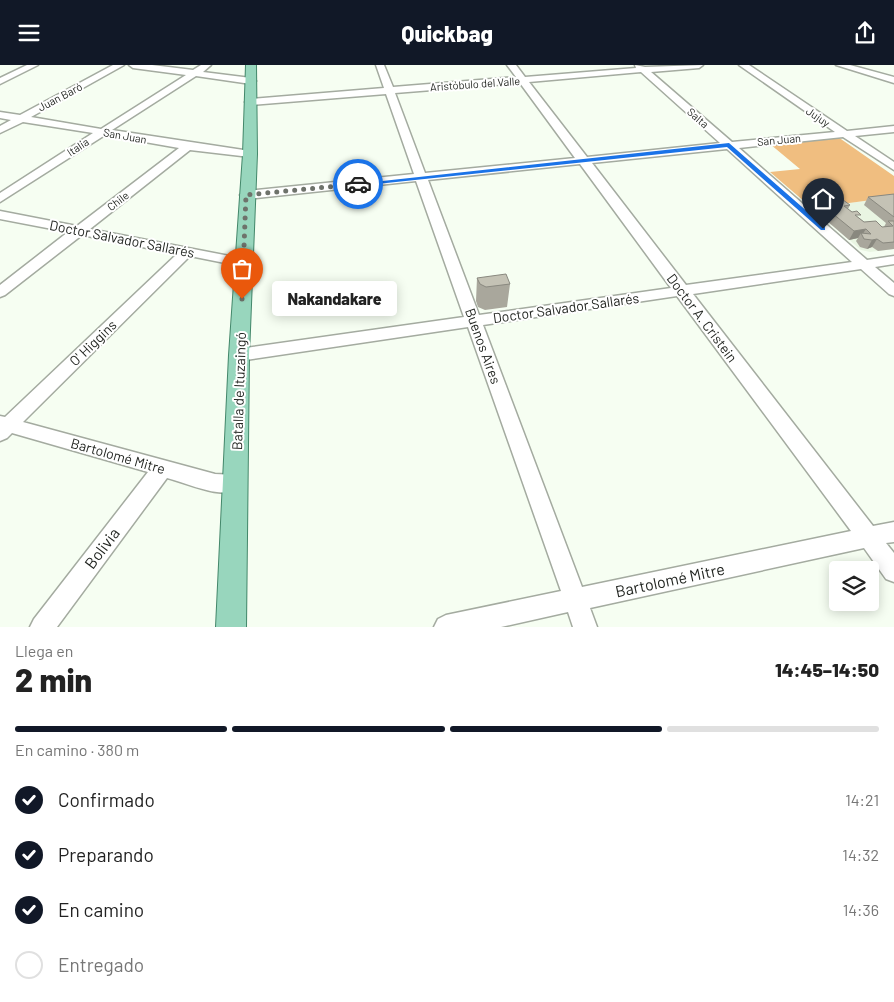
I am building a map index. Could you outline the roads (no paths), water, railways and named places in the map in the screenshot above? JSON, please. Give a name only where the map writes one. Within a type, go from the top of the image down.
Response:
[{"type":"main road","name":"Batalla de Ituzaingó","points":[[231,627],[238,355],[245,263],[246,195],[250,154],[251,65]]},
{"type":"street","points":[[0,81],[34,65]]},
{"type":"street","name":"Juan Baró","points":[[0,130],[120,65]]},
{"type":"street","points":[[133,65],[251,81]]},
{"type":"street","name":"Italia","points":[[0,198],[208,65]]},
{"type":"street","name":"Buenos Aires","points":[[380,65],[391,90],[421,178],[585,627]]},
{"type":"street","name":"Doctor A. Cristein","points":[[511,65],[894,571]]},
{"type":"street","name":"Aristóbulo del Valle","points":[[250,102],[523,80],[641,67],[699,65]]},
{"type":"street","name":"Jujuy","points":[[743,65],[894,167]]},
{"type":"street","points":[[840,65],[894,80]]},
{"type":"street","points":[[866,65],[894,75]]},
{"type":"street","name":"Salta","points":[[641,67],[894,291]]},
{"type":"street","name":"San Juan","points":[[0,115],[188,147],[250,154]]},
{"type":"street","name":"San Juan","points":[[246,195],[894,129]]},
{"type":"street","name":"Chile","points":[[0,292],[188,147]]},
{"type":"street","name":"Doctor Salvador Sallarés","points":[[0,215],[186,253],[245,263]]},
{"type":"street","name":"O' Higgins","points":[[3,427],[186,253]]},
{"type":"street","name":"Doctor Salvador Sallarés","points":[[238,355],[894,261]]},
{"type":"street","name":"Bartolomé Mitre","points":[[3,427],[215,483],[236,484]]},
{"type":"street","name":"Bolivia","points":[[42,627],[162,469]]},
{"type":"street","name":"Bartolomé Mitre","points":[[446,627],[894,532]]},
{"type":"place","name":"Nakandakare","points":[[242,299]]}]
